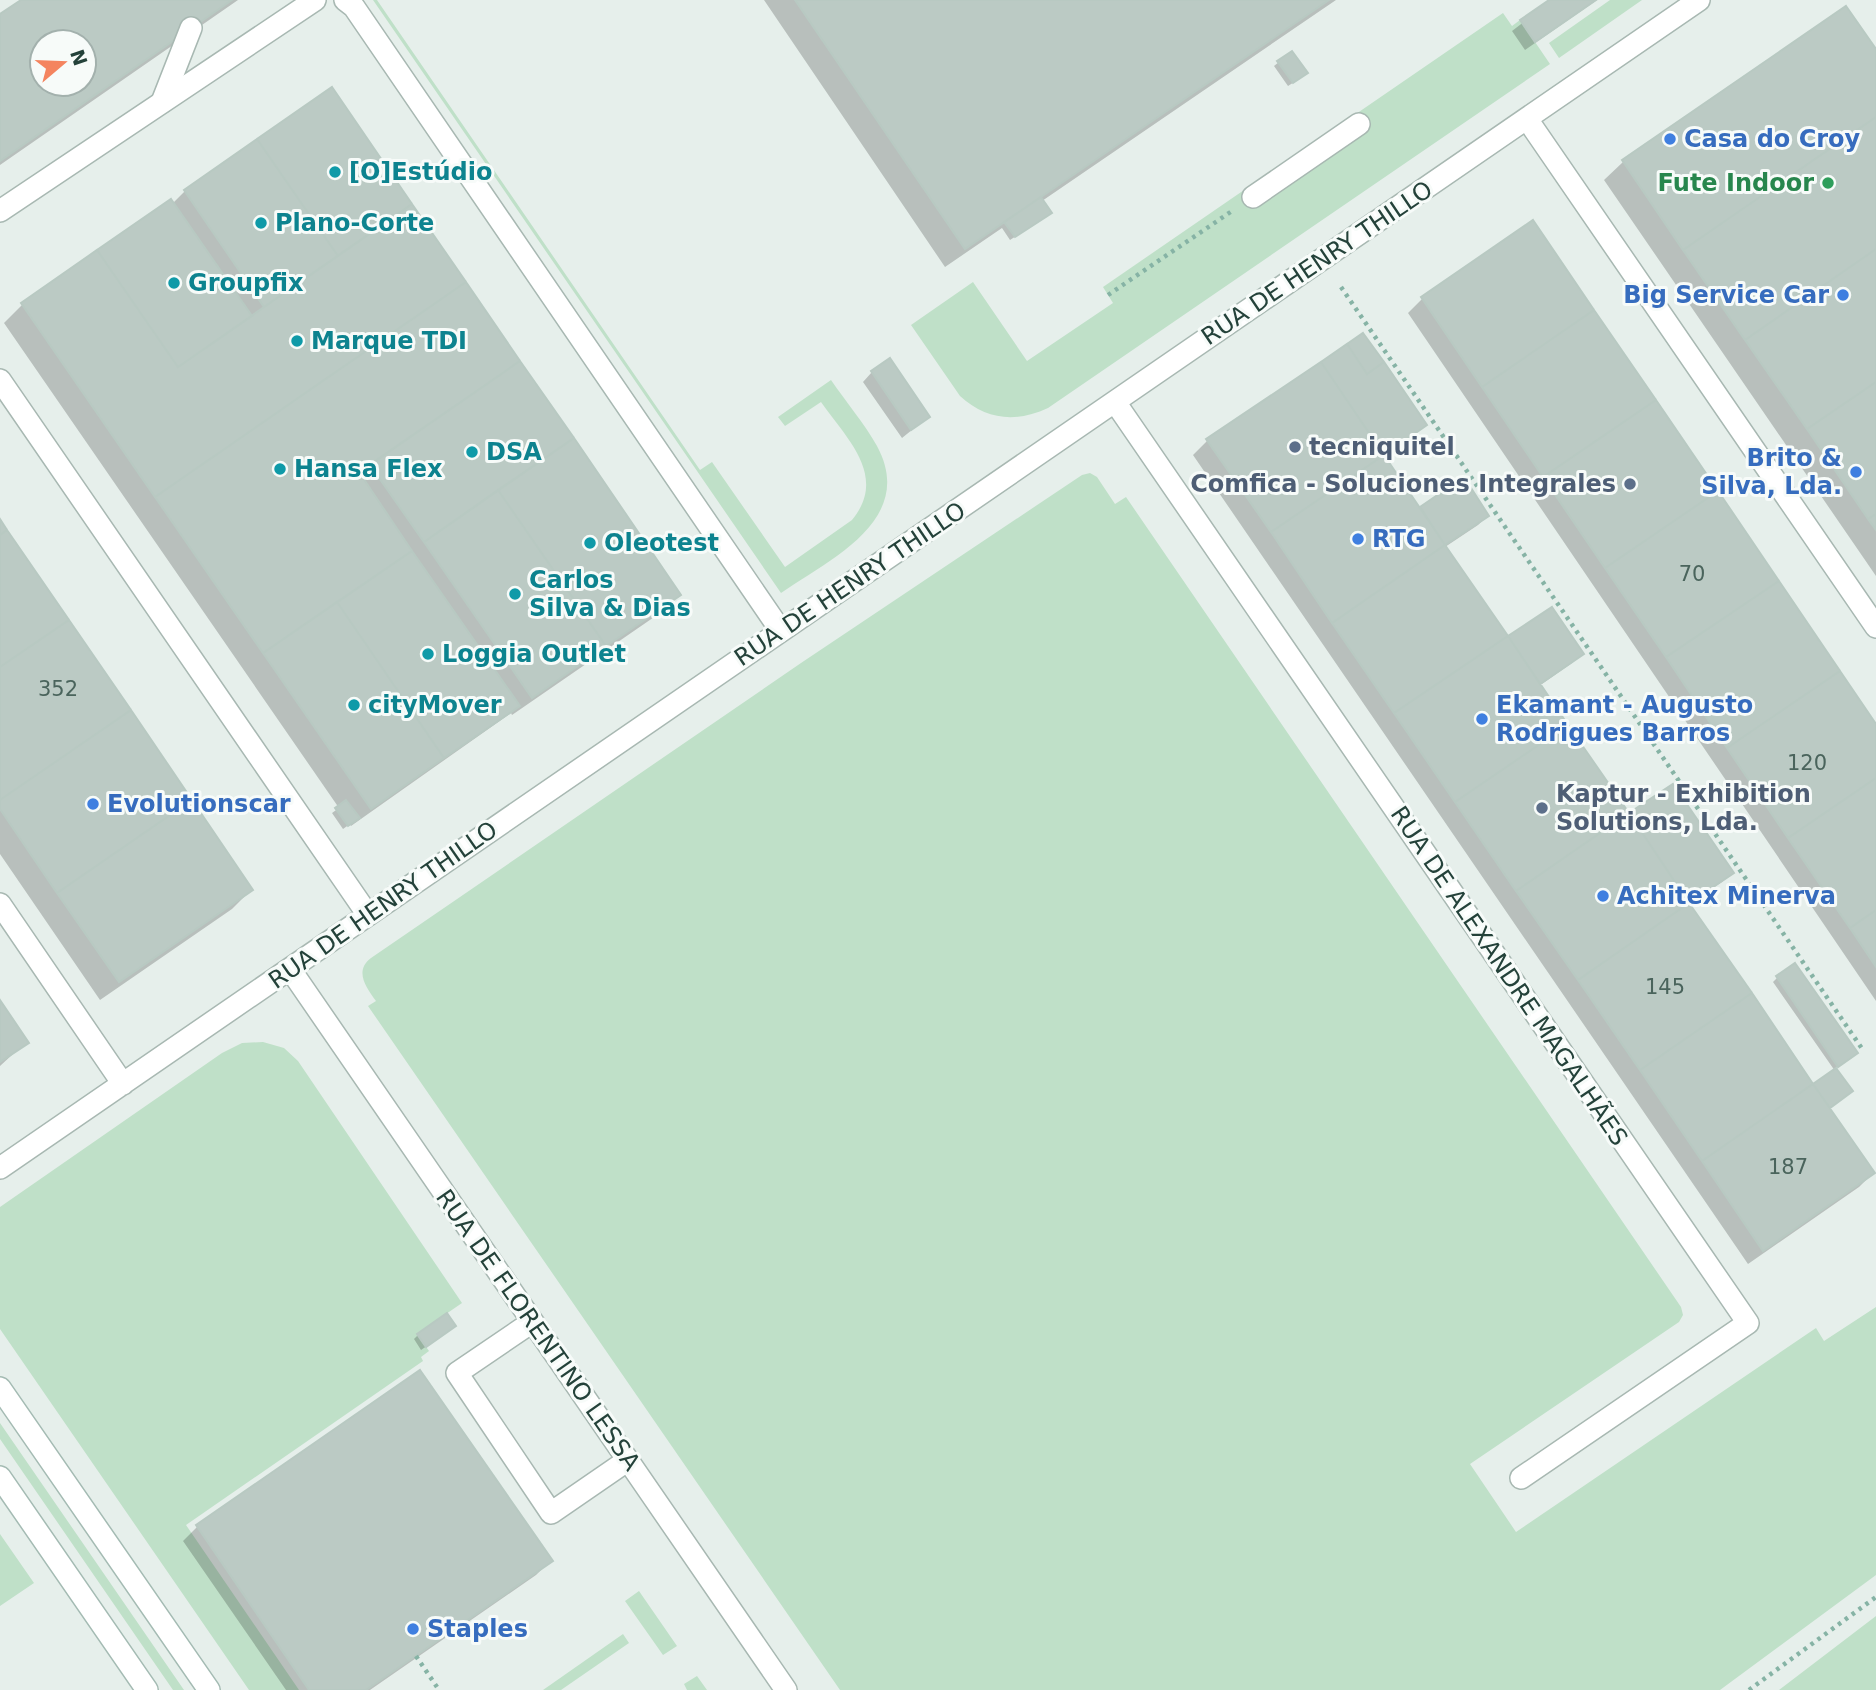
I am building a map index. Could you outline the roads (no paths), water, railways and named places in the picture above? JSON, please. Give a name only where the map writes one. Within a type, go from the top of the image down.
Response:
[{"type":"street","points":[[2,205],[315,0]]},
{"type":"street","points":[[345,0],[354,6],[781,631]]},
{"type":"street","name":"RUA DE HENRY THILLO","points":[[0,1168],[1699,0]]},
{"type":"street","points":[[162,102],[191,28]]},
{"type":"street","points":[[1527,119],[1876,627]]},
{"type":"street","points":[[1253,197],[1359,124]]},
{"type":"street","points":[[0,380],[368,915]]},
{"type":"street","name":"RUA DE ALEXANDRE MAGALHÃES","points":[[1115,402],[1748,1323],[1521,1479]]},
{"type":"street","points":[[0,904],[123,1084]]},
{"type":"street","name":"RUA DE FLORENTINO LESSA","points":[[290,970],[786,1690]]},
{"type":"street","points":[[532,1322],[457,1373],[551,1513],[628,1461]]},
{"type":"street","points":[[0,1388],[209,1690]]},
{"type":"street","points":[[0,1477],[147,1690]]},
{"type":"place","name":"Casa do Croy","points":[[1670,139]]},
{"type":"place","name":"[O]Estúdio","points":[[335,172]]},
{"type":"place","name":"Fute Indoor","points":[[1828,183]]},
{"type":"place","name":"Plano-Corte","points":[[261,223]]},
{"type":"place","name":"Groupfix","points":[[174,283]]},
{"type":"place","name":"Big Service Car","points":[[1843,295]]},
{"type":"place","name":"Marque TDI","points":[[297,341]]},
{"type":"place","name":"tecniquitel","points":[[1295,447]]},
{"type":"place","name":"DSA","points":[[472,452]]},
{"type":"place","name":"Hansa Flex","points":[[280,469]]},
{"type":"place","name":"Brito & Silva, Lda.","points":[[1856,472]]},
{"type":"place","name":"Comfica - Soluciones Integrales","points":[[1630,484]]},
{"type":"place","name":"RTG","points":[[1358,539]]},
{"type":"place","name":"Oleotest","points":[[590,543]]},
{"type":"place","name":"Carlos Silva & Dias","points":[[515,594]]},
{"type":"place","name":"Loggia Outlet","points":[[428,654]]},
{"type":"place","name":"cityMover","points":[[354,705]]},
{"type":"place","name":"Ekamant - Augusto Rodrigues Barros","points":[[1482,719]]},
{"type":"place","name":"Evolutionscar","points":[[93,804]]},
{"type":"place","name":"Kaptur - Exhibition Solutions, Lda.","points":[[1542,808]]},
{"type":"place","name":"Achitex Minerva","points":[[1603,896]]},
{"type":"place","name":"Staples","points":[[413,1629]]}]
